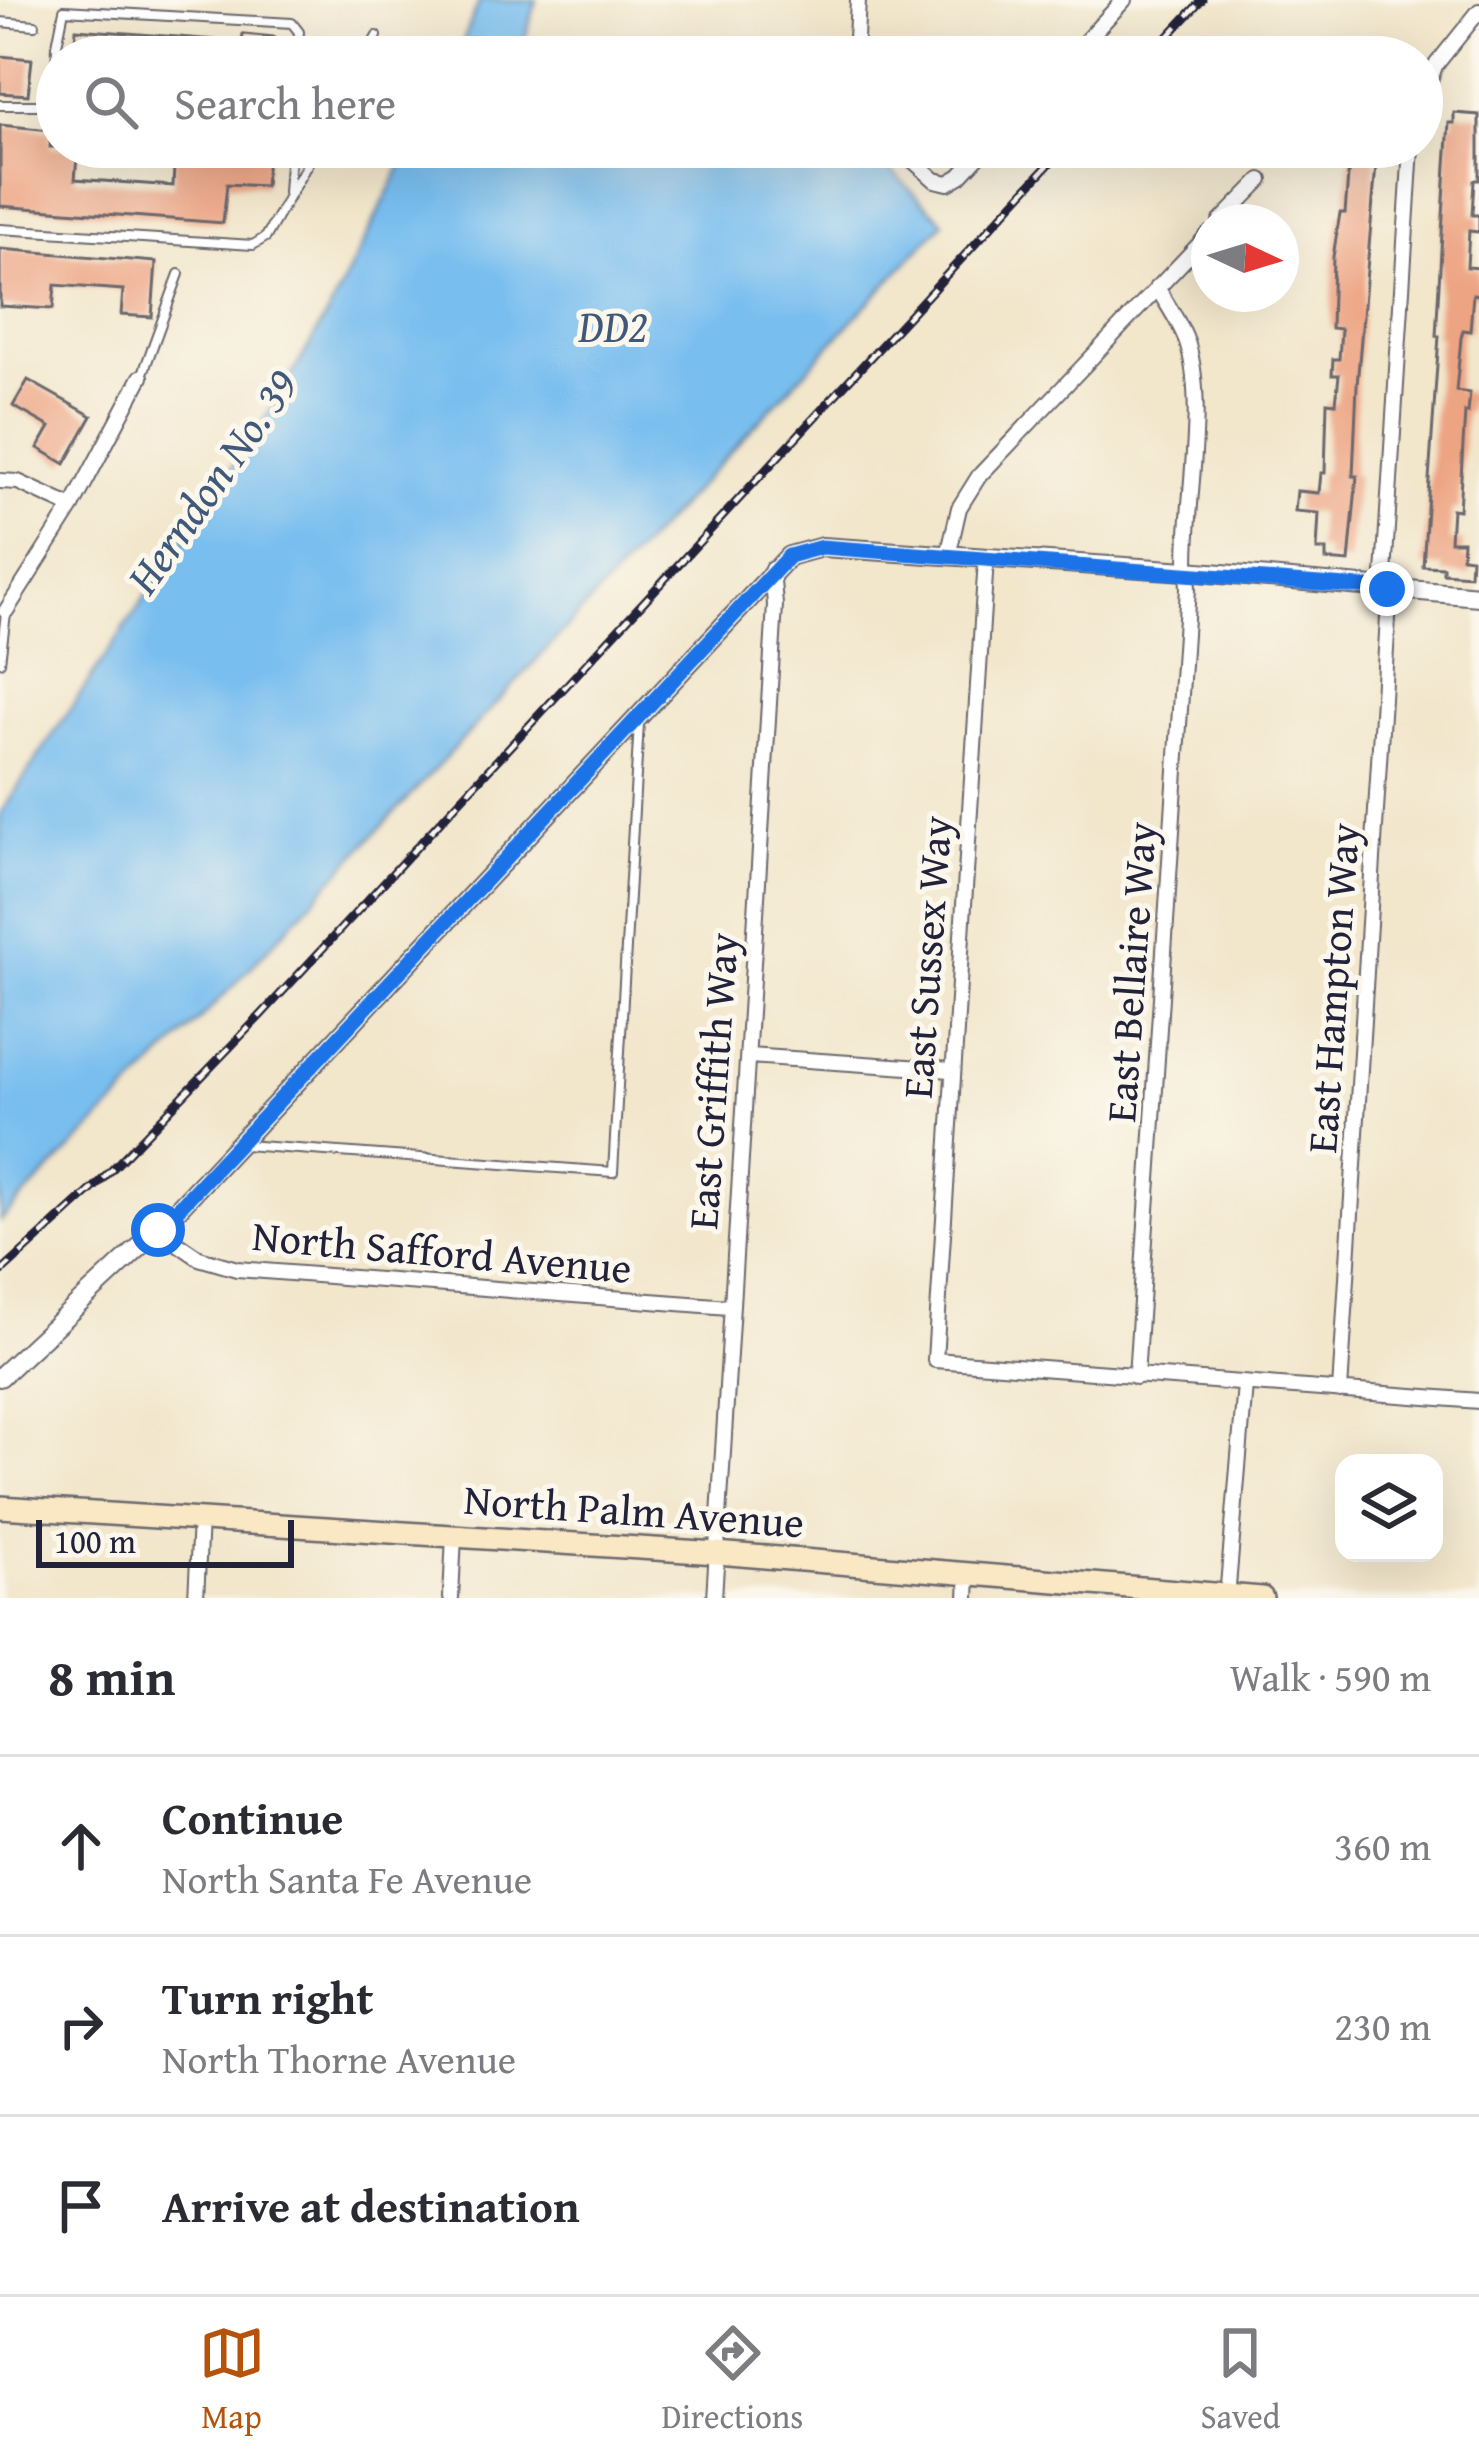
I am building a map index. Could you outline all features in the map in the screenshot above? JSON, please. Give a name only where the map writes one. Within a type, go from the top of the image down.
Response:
[{"type":"main road","name":"North Palm Avenue","points":[[0,1507],[717,1553],[967,1587],[1262,1598]]},
{"type":"street","points":[[856,36],[858,0]]},
{"type":"street","points":[[1091,36],[1124,0]]},
{"type":"street","points":[[1443,55],[1479,11]]},
{"type":"street","points":[[921,168],[935,181],[948,183],[968,168]]},
{"type":"street","name":"East Hampton Way","points":[[1340,1391],[1411,168]]},
{"type":"street","points":[[1238,204],[1261,180]]},
{"type":"street","points":[[948,556],[953,523],[967,492],[1191,252]]},
{"type":"street","name":"East Bellaire Way","points":[[1136,1377],[1195,383],[1187,341],[1157,287]]},
{"type":"street","points":[[6,611],[72,507],[141,377]]},
{"type":"street","points":[[0,481],[18,482],[72,507]]},
{"type":"street","points":[[0,1377],[158,1230],[789,556],[822,547],[1479,596]]},
{"type":"street","name":"East Sussex Way","points":[[986,559],[934,1360],[1136,1377]]},
{"type":"street","name":"East Griffith Way","points":[[714,1598],[775,605],[772,569]]},
{"type":"street","points":[[748,1056],[951,1070]]},
{"type":"street","name":"North Safford Avenue","points":[[158,1230],[199,1258],[237,1269],[729,1306]]},
{"type":"street","points":[[1136,1377],[1479,1401]]},
{"type":"street","points":[[1227,1597],[1245,1385]]},
{"type":"street","points":[[196,1598],[200,1520]]},
{"type":"street","points":[[451,1598],[454,1535]]},
{"type":"lane","points":[[59,36],[64,10],[292,23],[299,36]]},
{"type":"lane","points":[[0,22],[34,25]]},
{"type":"lane","points":[[0,105],[36,105]]},
{"type":"lane","points":[[287,201],[289,168]]},
{"type":"lane","points":[[0,229],[253,245],[266,237],[305,168]]},
{"type":"lane","points":[[141,377],[179,274]]},
{"type":"lane","points":[[0,662],[6,611]]},
{"type":"lane","points":[[237,1145],[613,1172],[639,715]]},
{"type":"water","points":[[480,0],[537,0],[526,36],[465,36]]},
{"type":"water","name":"DD2","points":[[401,168],[888,168],[944,222],[236,983],[0,1221],[0,814],[280,396],[332,306]]},
{"type":"building","points":[[76,29],[165,36],[76,36]]},
{"type":"building","points":[[0,56],[32,59],[28,95],[0,93]]},
{"type":"building","points":[[1454,113],[1479,115],[1479,180],[1474,180],[1472,215],[1479,215],[1479,232],[1469,231],[1467,267],[1479,268],[1479,295],[1473,294],[1470,331],[1463,330],[1461,338],[1456,391],[1470,393],[1459,510],[1452,509],[1450,541],[1463,541],[1462,557],[1471,558],[1470,575],[1423,566],[1446,165]]},
{"type":"building","points":[[0,125],[36,129],[36,168],[76,168],[75,179],[173,186],[174,168],[266,168],[265,186],[227,184],[223,223],[0,206]]},
{"type":"building","points":[[1349,168],[1376,168],[1357,385],[1353,476],[1357,476],[1349,562],[1326,560],[1326,550],[1317,550],[1319,513],[1295,511],[1297,491],[1319,493],[1321,473],[1325,473],[1327,402],[1336,403],[1339,375],[1332,375],[1333,359],[1339,359],[1341,329],[1331,328],[1333,257],[1340,213],[1345,213]]},
{"type":"building","points":[[0,249],[156,262],[152,317],[121,315],[123,290],[55,285],[53,309],[0,306]]},
{"type":"building","points":[[28,380],[92,416],[65,464],[38,448],[50,427],[13,406]]},
{"type":"railway","points":[[1169,36],[1202,0]]},
{"type":"railway","points":[[0,1273],[99,1183],[261,1015],[1046,168]]},
{"type":"route","points":[[158,1230],[789,556],[822,547],[1387,589]]},
{"type":"water label","name":"Herndon No. 39","points":[[211,481]]}]
